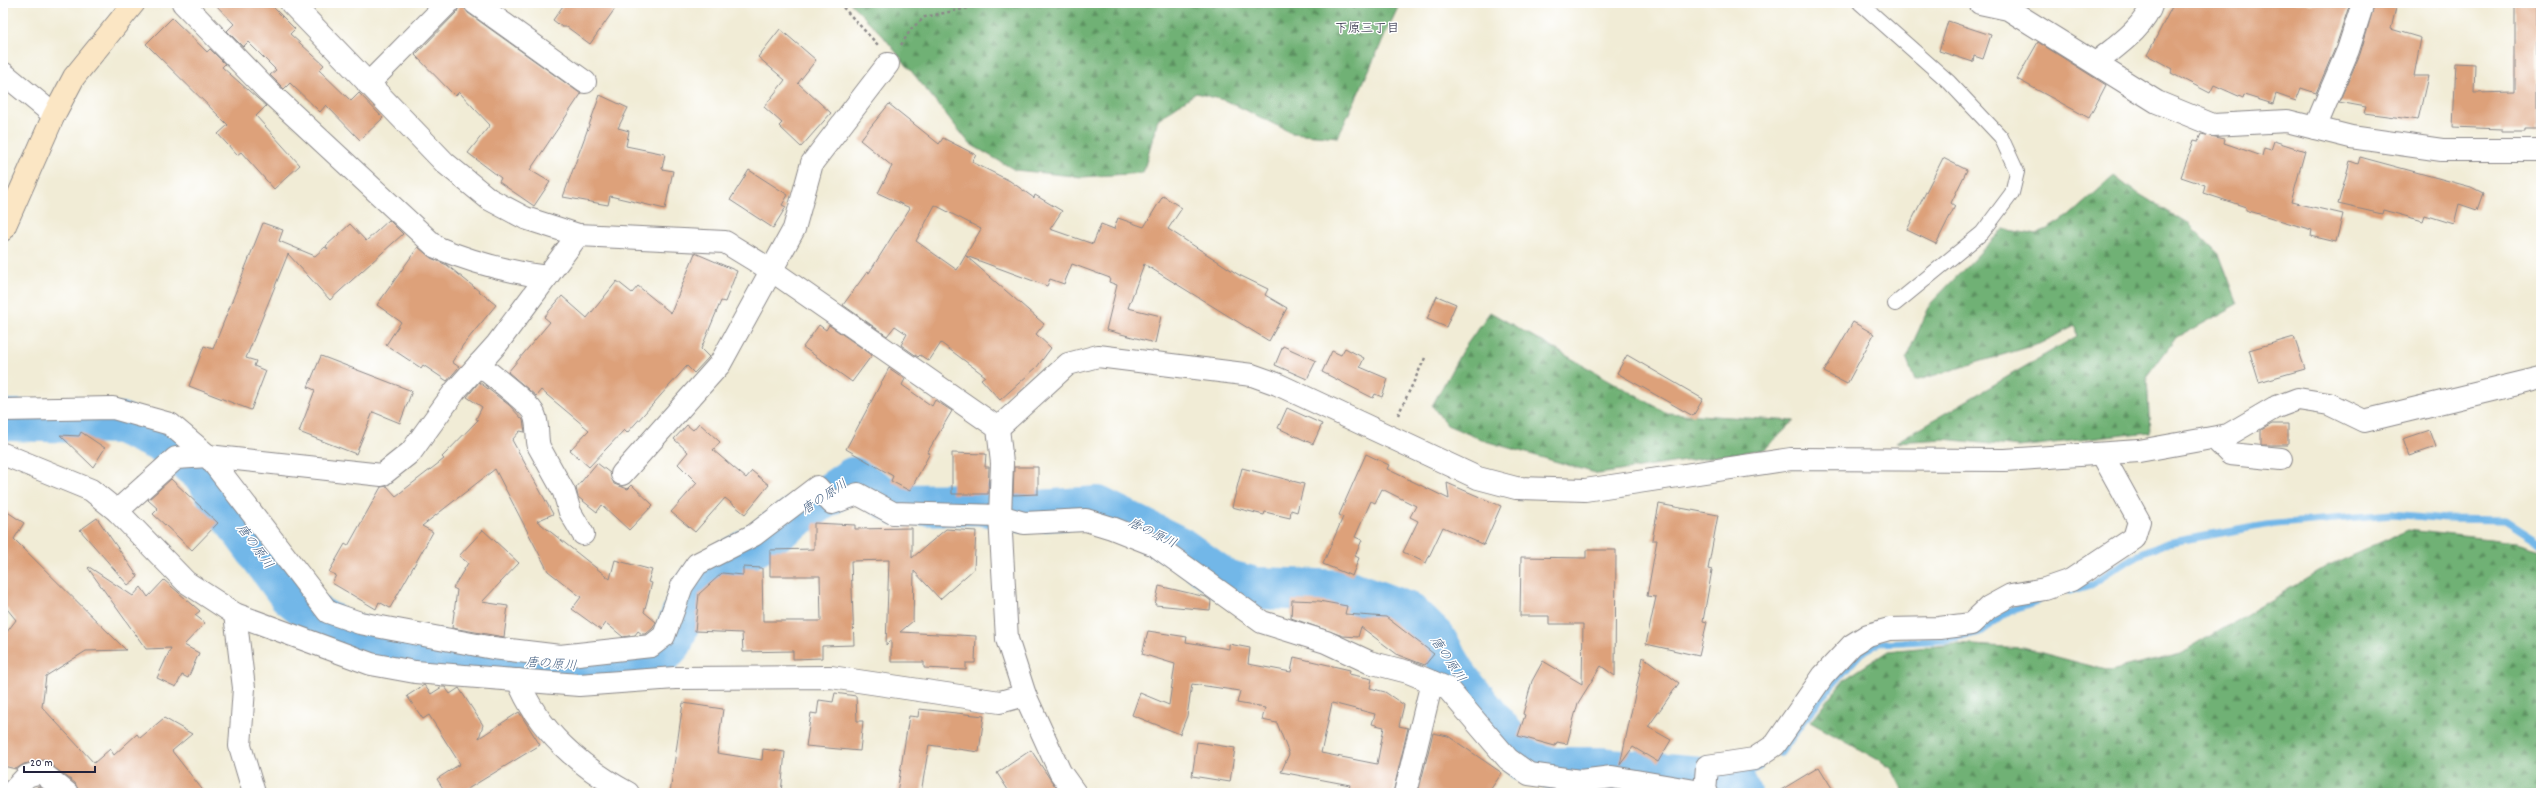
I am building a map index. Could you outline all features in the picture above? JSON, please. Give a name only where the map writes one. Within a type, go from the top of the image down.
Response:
[{"type":"main road","points":[[3,230],[54,115],[74,77],[134,3]]},
{"type":"street","points":[[183,3],[268,91],[436,247],[456,256],[519,273],[547,277]]},
{"type":"street","points":[[291,3],[445,163],[489,199],[525,218],[578,235],[725,242],[771,270],[998,428],[1002,463],[1000,516],[1007,638],[1025,695],[1060,772],[1075,793]]},
{"type":"street","points":[[368,84],[448,3]]},
{"type":"street","points":[[475,3],[585,82]]},
{"type":"street","points":[[1980,3],[2009,6],[2157,102],[2213,125],[2287,121],[2351,137],[2442,150],[2541,150]]},
{"type":"street","points":[[2096,63],[2131,34],[2150,10],[2152,3]]},
{"type":"street","points":[[2315,128],[2348,50],[2362,3]]},
{"type":"street","points":[[622,474],[720,364],[794,229],[812,163],[888,64]]},
{"type":"street","points":[[3,73],[54,115]]},
{"type":"street","points":[[117,511],[176,458],[208,456],[382,475],[411,452],[455,390],[497,344],[578,235]]},
{"type":"street","points":[[998,428],[1068,364],[1098,356],[1252,375],[1277,384],[1387,437],[1478,478],[1516,488],[1585,490],[1721,471],[1791,458],[2005,460],[2139,451],[2228,435],[2274,408],[2298,399],[2329,404],[2364,421],[2541,378]]},
{"type":"street","points":[[478,364],[534,412],[538,425],[537,439],[539,447],[564,492],[570,512],[583,534]]},
{"type":"street","points":[[3,410],[113,408],[170,424],[208,456],[328,612],[360,623],[493,648],[560,656],[651,646],[664,636],[682,586],[698,564],[754,535],[817,487],[832,503],[858,494],[893,513],[1000,516],[1024,523],[1086,520],[1112,528],[1155,545],[1262,622],[1326,642],[1369,662],[1408,672],[1447,688],[1508,759],[1529,774],[1580,782],[1612,777],[1706,792],[1707,766],[1754,759],[1776,745],[1823,676],[1852,645],[1868,635],[1889,629],[1939,628],[1972,624],[1989,607],[2011,595],[2045,589],[2071,580],[2134,538],[2139,521],[2102,454]]},
{"type":"street","points":[[2214,438],[2230,454],[2281,459]]},
{"type":"street","points":[[3,454],[91,490],[117,511],[186,582],[235,614],[371,664],[415,672],[579,685],[675,678],[831,677],[1000,702],[1025,695]]},
{"type":"street","points":[[235,614],[244,688],[240,746],[254,793]]},
{"type":"street","points":[[537,653],[526,681],[526,701],[565,749],[601,778],[628,793]]},
{"type":"street","points":[[1405,793],[1432,682]]},
{"type":"street","points":[[11,793],[27,776],[41,772],[67,793]]},
{"type":"lane","points":[[1860,3],[1949,82],[2001,137],[2017,172],[2012,193],[1982,233],[1895,304]]},
{"type":"path","points":[[839,3],[885,52],[888,64]]},
{"type":"path","points":[[888,64],[912,28],[926,17],[992,3]]},
{"type":"path","points":[[1235,3],[1242,8],[1262,3]]},
{"type":"path","points":[[1342,3],[1357,7],[1374,3]]},
{"type":"path","points":[[1387,437],[1425,358]]},
{"type":"green space","points":[[850,3],[1400,3],[1338,137],[1292,133],[1227,101],[1196,93],[1158,119],[1143,173],[1082,177],[1015,170],[970,144],[883,36]]},
{"type":"green space","points":[[2114,176],[2131,189],[2190,225],[2219,254],[2238,304],[2175,339],[2147,377],[2150,432],[2019,447],[1944,439],[1896,442],[2077,336],[2075,326],[2039,344],[1915,381],[1906,358],[1931,303],[2003,229],[2037,235],[2069,216]]},
{"type":"green space","points":[[1490,312],[1667,413],[1794,421],[1765,449],[1599,474],[1485,441],[1447,425],[1432,406],[1462,351]]},
{"type":"green space","points":[[2408,530],[2517,542],[2541,549],[2541,793],[1904,793],[1891,767],[1810,722],[1845,679],[1888,651],[1956,644],[2023,648],[2110,671],[2181,654],[2327,566]]},
{"type":"building","points":[[214,3],[269,3],[295,29],[290,34],[324,65],[319,70],[351,101],[359,93],[383,118],[360,140],[326,105],[320,112],[290,83],[284,89],[270,75],[276,70],[248,42],[243,47],[227,31],[234,24]]},
{"type":"building","points":[[460,3],[463,3],[468,13],[581,94],[530,170],[550,182],[534,206],[499,182],[501,178],[468,153],[490,125],[459,92],[455,96],[415,55],[457,12]]},
{"type":"building","points":[[565,3],[619,3],[590,44],[567,27],[562,27],[553,20]]},
{"type":"building","points":[[2174,3],[2350,3],[2336,46],[2316,93],[2301,88],[2296,101],[2276,94],[2273,104],[2244,95],[2243,98],[2214,85],[2210,93],[2171,73],[2173,69],[2147,55]]},
{"type":"building","points":[[2375,3],[2397,3],[2391,29],[2421,38],[2414,76],[2428,76],[2418,120],[2364,113],[2366,107],[2339,102],[2360,54]]},
{"type":"building","points":[[2515,3],[2537,3],[2537,129],[2524,129],[2524,132],[2501,132],[2501,129],[2453,127],[2456,63],[2475,64],[2474,93],[2515,92]]},
{"type":"building","points":[[172,18],[207,52],[210,49],[225,64],[222,67],[266,106],[256,116],[300,165],[274,189],[241,152],[237,155],[218,134],[228,125],[146,44]]},
{"type":"building","points":[[1948,21],[1991,35],[1983,59],[1974,56],[1973,62],[1939,51]]},
{"type":"building","points":[[780,29],[816,60],[798,83],[831,113],[801,147],[779,126],[782,123],[764,107],[785,80],[758,57]]},
{"type":"building","points":[[2038,42],[2106,85],[2089,118],[2017,79]]},
{"type":"building","points":[[600,95],[628,108],[618,128],[629,131],[626,146],[665,154],[662,169],[673,171],[665,209],[610,196],[608,205],[563,197]]},
{"type":"building","points":[[889,104],[939,144],[943,138],[976,155],[972,162],[1010,181],[1034,198],[1035,195],[1062,211],[1050,229],[1093,244],[1101,224],[1114,229],[1118,218],[1144,227],[1163,196],[1182,208],[1168,229],[1239,275],[1268,289],[1265,295],[1287,308],[1269,341],[1144,264],[1128,308],[1161,316],[1155,343],[1106,330],[1117,285],[1109,282],[1110,278],[1072,264],[1064,284],[1050,279],[1047,286],[966,256],[1044,324],[1036,334],[1051,348],[1037,367],[1000,400],[981,379],[985,376],[941,343],[929,361],[920,355],[918,357],[901,345],[907,334],[895,326],[887,336],[843,305],[867,272],[869,273],[910,208],[878,193],[892,166],[860,140]],"holes":[[[935,205],[981,229],[957,270],[916,241]]]},
{"type":"building","points":[[2201,134],[2225,139],[2224,143],[2262,156],[2264,148],[2271,150],[2274,141],[2305,151],[2291,202],[2343,214],[2336,242],[2311,236],[2312,230],[2246,210],[2246,207],[2203,193],[2205,185],[2181,177],[2194,140],[2198,141]]},
{"type":"building","points":[[2360,157],[2471,187],[2483,193],[2477,210],[2459,204],[2454,224],[2425,215],[2423,221],[2383,210],[2382,214],[2338,204],[2350,161],[2358,164]]},
{"type":"building","points":[[1943,158],[1967,170],[1951,203],[1955,206],[1936,244],[1907,230]]},
{"type":"building","points":[[749,170],[788,195],[782,205],[786,207],[773,228],[730,200]]},
{"type":"building","points":[[389,220],[403,234],[330,300],[288,254],[246,358],[256,361],[254,366],[266,371],[251,410],[189,386],[204,346],[213,349],[263,223],[283,230],[279,241],[315,256],[325,247],[328,249],[326,246],[350,224],[366,241]]},
{"type":"building","points":[[418,247],[431,258],[447,265],[496,305],[463,345],[452,362],[459,367],[447,381],[423,365],[421,368],[386,345],[401,322],[377,305]]},
{"type":"building","points":[[695,253],[737,271],[725,302],[721,301],[701,349],[709,357],[694,373],[687,366],[627,433],[624,430],[589,467],[570,450],[589,430],[541,390],[536,396],[508,372],[550,322],[544,317],[562,296],[587,318],[617,281],[632,293],[638,286],[671,313]]},
{"type":"building","points":[[1437,296],[1456,304],[1446,327],[1427,319]]},
{"type":"building","points":[[1853,322],[1874,334],[1847,384],[1824,372]]},
{"type":"building","points":[[819,325],[826,330],[829,325],[872,355],[852,382],[803,347]]},
{"type":"building","points":[[2294,337],[2305,369],[2259,382],[2249,350]]},
{"type":"building","points":[[1283,346],[1316,361],[1307,379],[1275,365]]},
{"type":"building","points":[[1345,348],[1364,358],[1360,367],[1388,379],[1382,397],[1375,394],[1373,398],[1322,372],[1332,351],[1341,355]]},
{"type":"building","points":[[1627,355],[1703,399],[1693,416],[1617,373]]},
{"type":"building","points":[[321,356],[412,391],[400,423],[373,412],[356,454],[299,432],[315,390],[308,387]]},
{"type":"building","points":[[889,368],[905,379],[902,385],[932,406],[935,400],[952,411],[927,453],[930,453],[910,491],[891,481],[893,476],[846,449]]},
{"type":"building","points":[[479,382],[509,405],[523,420],[525,432],[520,431],[512,440],[553,514],[537,521],[610,579],[615,560],[652,570],[648,582],[652,583],[644,612],[656,622],[653,628],[646,634],[642,634],[638,631],[635,635],[623,637],[606,623],[601,630],[572,609],[581,597],[548,571],[495,469],[422,526],[433,532],[390,608],[379,602],[376,609],[332,583],[336,575],[329,572],[345,544],[348,546],[381,487],[387,486],[396,496],[444,459],[442,457],[478,420],[476,419],[482,407],[467,397]]},
{"type":"building","points":[[1287,408],[1322,424],[1313,444],[1278,428]]},
{"type":"building","points":[[699,423],[720,442],[713,450],[746,478],[752,471],[769,485],[745,514],[725,498],[695,532],[671,512],[697,483],[678,464],[688,452],[674,439],[687,425],[693,430]]},
{"type":"building","points":[[2272,424],[2288,424],[2288,445],[2261,445],[2261,430]]},
{"type":"building","points":[[2430,430],[2436,447],[2409,456],[2403,439]]},
{"type":"building","points":[[81,432],[105,448],[93,467],[60,435],[79,436]]},
{"type":"building","points":[[952,453],[986,454],[985,467],[989,467],[988,494],[952,494]]},
{"type":"building","points":[[1366,454],[1389,465],[1387,469],[1449,499],[1447,483],[1501,506],[1484,545],[1443,527],[1426,563],[1403,552],[1418,521],[1410,517],[1416,506],[1382,489],[1375,503],[1371,501],[1355,537],[1362,540],[1355,556],[1359,558],[1352,576],[1323,564],[1343,517],[1339,515]]},
{"type":"building","points":[[597,463],[610,473],[614,484],[628,489],[632,485],[653,505],[629,530],[602,505],[597,512],[578,497],[576,488]]},
{"type":"building","points":[[1014,467],[1038,467],[1038,494],[1013,495]]},
{"type":"building","points":[[1242,468],[1304,484],[1297,512],[1291,510],[1290,518],[1265,512],[1264,515],[1232,507]]},
{"type":"building","points":[[171,479],[218,523],[192,550],[153,514],[158,509],[148,500]]},
{"type":"building","points":[[1659,504],[1718,515],[1708,569],[1712,570],[1703,621],[1707,622],[1699,656],[1646,644],[1656,597],[1647,596],[1657,540],[1652,540]]},
{"type":"building","points":[[3,509],[24,523],[14,539],[126,650],[86,651],[46,676],[42,707],[94,763],[110,749],[114,755],[137,734],[140,738],[164,718],[192,734],[172,751],[205,793],[79,793],[75,783],[44,760],[24,764],[16,769],[3,766],[3,637],[16,620],[3,604]]},
{"type":"building","points":[[97,518],[138,577],[128,585],[80,530]]},
{"type":"building","points":[[814,523],[855,525],[855,529],[912,528],[912,558],[946,529],[976,531],[974,569],[940,599],[914,571],[913,621],[900,632],[976,636],[975,663],[966,663],[966,670],[924,668],[924,662],[891,662],[891,640],[886,645],[889,560],[851,561],[854,645],[822,646],[822,658],[793,659],[793,651],[743,652],[742,633],[695,631],[699,594],[722,573],[743,575],[743,567],[762,568],[763,621],[821,621],[820,576],[770,576],[770,550],[814,549]]},
{"type":"building","points":[[483,530],[519,563],[482,602],[508,606],[504,637],[452,628],[457,590],[453,588],[468,563],[459,556]]},
{"type":"building","points":[[1586,550],[1616,550],[1615,676],[1601,666],[1578,703],[1567,744],[1557,742],[1555,746],[1518,736],[1525,715],[1523,714],[1532,681],[1543,661],[1582,684],[1583,624],[1549,624],[1549,616],[1520,616],[1521,557],[1586,558]]},
{"type":"building","points":[[89,567],[133,596],[141,587],[148,597],[164,580],[200,611],[195,615],[205,623],[184,645],[199,653],[188,678],[182,675],[176,687],[157,678],[171,648],[146,649],[88,568]]},
{"type":"building","points":[[1159,586],[1206,597],[1211,601],[1210,610],[1155,605]]},
{"type":"building","points":[[1292,600],[1319,601],[1347,606],[1345,614],[1386,617],[1434,654],[1425,665],[1398,655],[1361,627],[1358,637],[1343,636],[1291,618]]},
{"type":"building","points":[[1148,631],[1187,637],[1186,642],[1229,649],[1229,644],[1250,648],[1248,664],[1291,672],[1294,657],[1350,670],[1349,674],[1372,679],[1370,688],[1385,692],[1404,705],[1399,726],[1408,728],[1393,793],[1348,793],[1350,785],[1281,772],[1289,754],[1277,723],[1262,720],[1265,708],[1237,703],[1240,691],[1192,684],[1187,716],[1180,734],[1132,715],[1140,693],[1169,705],[1175,664],[1142,654]],"holes":[[[1332,703],[1375,714],[1372,724],[1384,727],[1377,764],[1321,753]]]},
{"type":"building","points":[[1643,657],[1679,683],[1648,727],[1671,740],[1658,762],[1633,747],[1620,765]]},
{"type":"building","points":[[424,685],[431,694],[442,687],[445,687],[450,694],[459,688],[483,725],[479,738],[519,712],[540,745],[461,793],[446,793],[437,779],[460,764],[429,715],[423,719],[407,696]]},
{"type":"building","points":[[835,693],[856,696],[857,721],[863,721],[860,751],[806,746],[811,713],[817,714],[819,700],[833,702]]},
{"type":"building","points":[[683,703],[723,709],[717,753],[762,760],[763,749],[785,752],[781,793],[670,793]]},
{"type":"building","points":[[919,709],[984,716],[979,752],[929,745],[921,793],[897,793],[909,716],[918,717]]},
{"type":"building","points":[[1433,733],[1448,736],[1502,773],[1488,793],[1418,793]]},
{"type":"building","points":[[1197,742],[1235,748],[1230,782],[1192,776]]},
{"type":"building","points":[[1031,750],[1060,793],[1010,793],[997,773]]},
{"type":"building","points":[[1819,767],[1835,793],[1776,793]]},
{"type":"building","points":[[38,786],[47,793],[32,793]]},
{"type":"waterway","name":"唐の原川","points":[[3,420],[120,423],[168,445],[206,476],[224,506],[289,594],[316,616],[352,635],[486,660],[572,668],[656,660],[672,642],[691,591],[703,576],[757,544],[853,478],[898,505],[978,504],[1022,512],[1098,507],[1179,547],[1225,580],[1256,588],[1349,591],[1408,613],[1435,639],[1460,681],[1524,760],[1552,768],[1599,768],[1733,780],[1740,793]]},
{"type":"waterway","points":[[2070,591],[2090,585],[2132,558],[2167,543],[2265,525],[2392,514],[2447,519],[2505,520],[2541,543]]},
{"type":"waterway","points":[[1781,753],[1820,699],[1861,653],[1879,643],[1949,640],[1981,632],[2009,611],[2037,601]]},
{"type":"waterway","points":[[1733,780],[1759,767]]},
{"type":"district","name":"下原三丁目","points":[[1367,29]]}]
